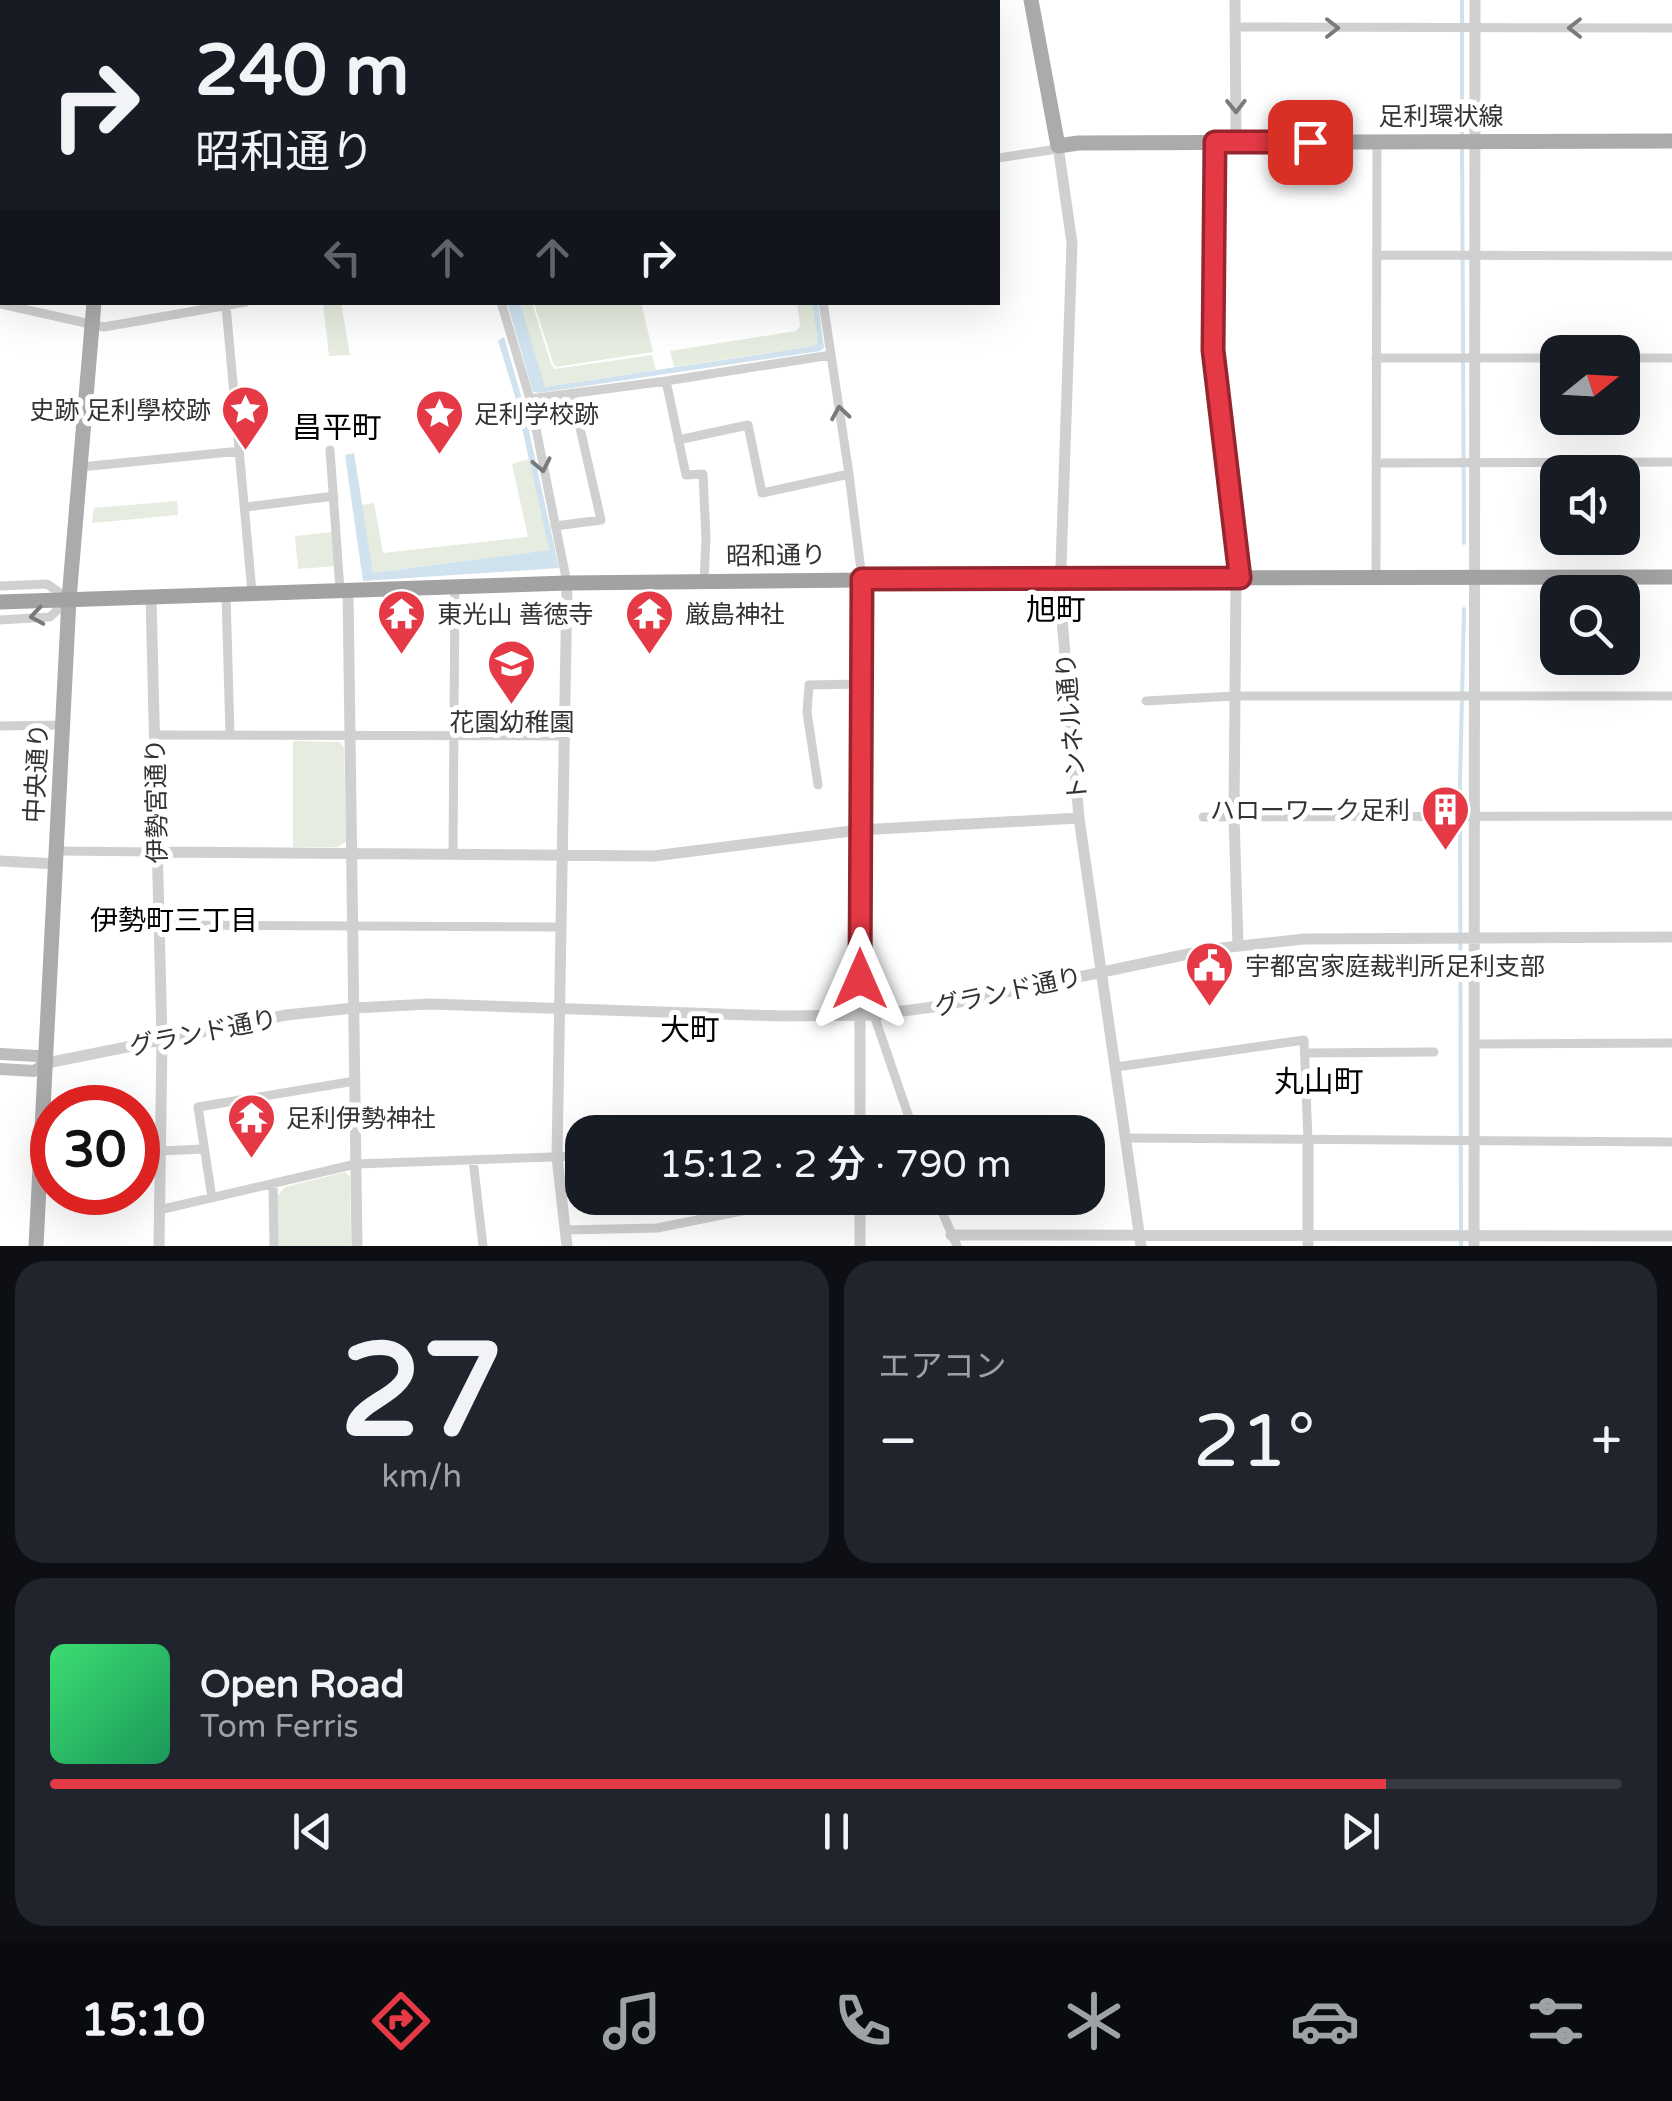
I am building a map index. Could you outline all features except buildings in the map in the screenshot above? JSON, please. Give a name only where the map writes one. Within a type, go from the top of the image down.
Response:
[{"type":"highway","name":"昭和通り","points":[[0,602],[567,583],[1672,577]]},
{"type":"main road","points":[[1032,0],[1058,146]]},
{"type":"main road","name":"足利環状線","points":[[1058,146],[1078,142],[1672,141]]},
{"type":"main road","name":"中央通り","points":[[46,1085],[69,600],[94,305]]},
{"type":"main road","points":[[0,1054],[37,1056],[46,1064],[34,1070],[0,1069]]},
{"type":"main road","name":"中央通り","points":[[36,1246],[40,1215]]},
{"type":"street","points":[[1235,0],[1236,142]]},
{"type":"street","points":[[1474,1241],[1476,0]]},
{"type":"street","points":[[1235,28],[1672,28]]},
{"type":"street","points":[[1215,142],[1213,350],[1238,577],[1234,696],[1238,945]]},
{"type":"street","points":[[1376,576],[1377,142]]},
{"type":"street","points":[[1000,158],[1058,146]]},
{"type":"street","name":"トンネル通り","points":[[1058,146],[1072,243],[1060,578],[1070,720],[1080,818],[1140,1241]]},
{"type":"street","points":[[1377,255],[1672,256]]},
{"type":"street","points":[[10,305],[112,326],[231,305]]},
{"type":"street","points":[[502,305],[530,400],[567,583],[557,1157],[567,1246]]},
{"type":"street","points":[[823,305],[862,579],[860,1115]]},
{"type":"street","points":[[226,306],[252,592]]},
{"type":"street","points":[[530,400],[831,356]]},
{"type":"street","points":[[1376,358],[1540,358]]},
{"type":"street","points":[[1640,358],[1672,358]]},
{"type":"street","points":[[666,382],[686,474],[703,474],[704,581]]},
{"type":"street","points":[[555,526],[600,520],[572,393]]},
{"type":"street","points":[[678,440],[748,425],[762,492],[849,474]]},
{"type":"street","points":[[81,466],[240,450]]},
{"type":"street","points":[[330,450],[344,590],[350,736],[357,1246]]},
{"type":"street","points":[[1376,463],[1672,462]]},
{"type":"street","points":[[246,507],[334,496]]},
{"type":"street","points":[[0,586],[47,584],[69,600],[50,617],[0,620]]},
{"type":"street","points":[[453,854],[455,586]]},
{"type":"street","points":[[226,594],[230,735]]},
{"type":"street","name":"伊勢宮通り","points":[[151,597],[162,1040],[160,1152]]},
{"type":"street","points":[[818,785],[807,712],[809,685],[861,684]]},
{"type":"street","points":[[1146,701],[1234,696],[1672,696]]},
{"type":"street","points":[[0,726],[64,724]]},
{"type":"street","points":[[155,735],[565,736]]},
{"type":"street","points":[[1203,817],[1672,816]]},
{"type":"street","points":[[0,862],[158,852],[654,856],[860,830],[1080,818]]},
{"type":"street","points":[[159,925],[562,927]]},
{"type":"street","name":"グランド通り","points":[[46,1064],[286,1016],[354,1008],[430,1004],[860,1016],[940,1006],[1238,945],[1304,939],[1672,937]]},
{"type":"street","points":[[874,1015],[908,1115]]},
{"type":"street","points":[[1116,1067],[1304,1040],[1308,1241]]},
{"type":"street","points":[[1474,1044],[1672,1043]]},
{"type":"street","points":[[1304,1052],[1434,1052]]},
{"type":"street","points":[[212,1198],[198,1107],[354,1081]]},
{"type":"street","points":[[1126,1138],[1672,1142]]},
{"type":"street","points":[[160,1152],[203,1149]]},
{"type":"street","points":[[160,1210],[356,1164],[565,1157]]},
{"type":"street","points":[[473,1160],[483,1246]]},
{"type":"street","points":[[273,1184],[274,1246]]},
{"type":"street","name":"伊勢宮通り","points":[[159,1215],[159,1246]]},
{"type":"street","points":[[566,1230],[657,1228],[722,1215]]},
{"type":"street","points":[[860,1215],[860,1246]]},
{"type":"street","points":[[943,1215],[954,1241],[1474,1241],[1672,1236]]},
{"type":"shaded area","points":[[323,305],[341,305],[350,355],[329,356]]},
{"type":"shaded area","points":[[521,305],[533,305],[555,369],[652,355],[656,370],[544,387]]},
{"type":"shaded area","points":[[535,305],[641,305],[653,352],[556,367]]},
{"type":"shaded area","points":[[797,305],[812,305],[818,342],[815,346],[674,367],[670,351],[796,331],[800,326]]},
{"type":"shaded area","points":[[529,459],[549,550],[373,573],[362,505],[374,503],[383,553],[528,537],[512,464]]},
{"type":"shaded area","points":[[177,501],[178,515],[92,523],[94,508]]},
{"type":"shaded area","points":[[333,532],[336,566],[298,569],[295,536]]},
{"type":"shaded area","points":[[293,741],[340,742],[344,748],[346,842],[337,847],[293,847]]},
{"type":"shaded area","points":[[345,1172],[350,1176],[351,1246],[278,1246],[277,1196],[285,1187]]},
{"type":"water","points":[[508,305],[521,305],[545,387],[815,346],[818,342],[812,305],[818,305],[824,348],[820,351],[533,392]]},
{"type":"water","points":[[504,337],[522,399],[559,568],[363,581],[345,455],[354,453],[373,573],[549,550],[515,396],[498,341]]},
{"type":"waterway","points":[[1462,0],[1462,135]]},
{"type":"waterway","points":[[1462,145],[1464,543]]},
{"type":"waterway","points":[[1461,1246],[1460,783],[1464,609]]},
{"type":"place","name":"史跡 足利學校跡","points":[[246,452]]},
{"type":"place","name":"足利学校跡","points":[[439,456]]},
{"type":"place","name":"東光山 善徳寺","points":[[402,656]]},
{"type":"place","name":"厳島神社","points":[[650,656]]},
{"type":"place","name":"花園幼稚園","points":[[512,706]]},
{"type":"place","name":"ハローワーク足利","points":[[1445,852]]},
{"type":"place","name":"宇都宮家庭裁判所足利支部","points":[[1210,1008]]},
{"type":"place","name":"足利伊勢神社","points":[[251,1160]]},
{"type":"district","name":"昌平町","points":[[337,428]]},
{"type":"district","name":"旭町","points":[[1056,610]]},
{"type":"district","name":"伊勢町三丁目","points":[[174,920]]},
{"type":"district","name":"大町","points":[[690,1030]]},
{"type":"district","name":"丸山町","points":[[1319,1082]]},
{"type":"route","points":[[860,979],[862,579],[1240,578],[1213,350],[1215,142],[1310,142]]}]
